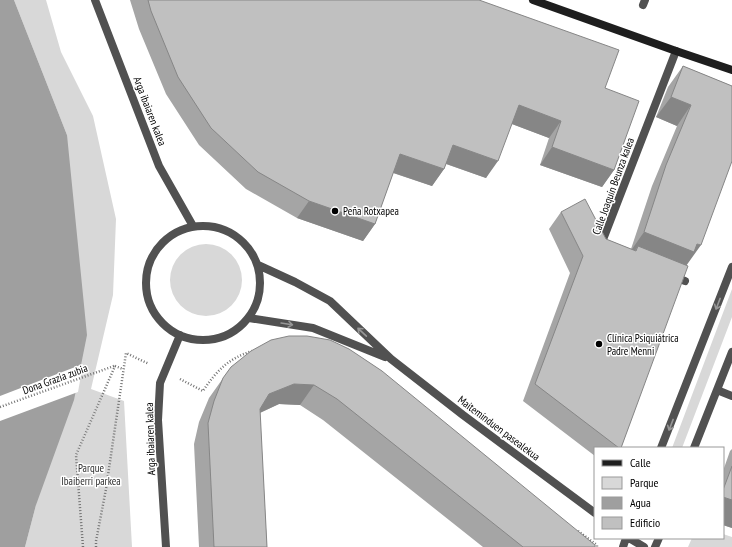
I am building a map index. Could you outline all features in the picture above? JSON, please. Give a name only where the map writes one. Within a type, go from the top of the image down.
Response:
[{"type":"main road","points":[[533,0],[676,52],[732,70]]},
{"type":"street","name":"Arga ibaiaren kalea","points":[[95,0],[159,166],[193,226]]},
{"type":"street","name":"Calle Joaquín Beunza kalea","points":[[615,252],[608,249],[602,242],[676,52]]},
{"type":"street","points":[[193,226],[210,226],[226,230],[239,239],[251,251],[258,265],[260,284],[257,302],[249,318],[235,330],[218,338],[199,340],[180,335],[165,325],[153,311],[147,294],[146,276],[151,258],[161,243],[176,232],[193,226]]},
{"type":"street","name":"Maiteminduen pasealekua","points":[[258,265],[295,282],[330,302],[391,359],[463,415],[594,512]]},
{"type":"street","points":[[662,447],[732,267]]},
{"type":"street","points":[[664,272],[685,281]]},
{"type":"street","name":"Maiteminduen pasealekua","points":[[249,318],[313,328],[391,359]]},
{"type":"street","name":"Arga ibaiaren kalea","points":[[166,547],[158,420],[160,383],[180,335]]},
{"type":"street","points":[[694,447],[732,352]]},
{"type":"street","points":[[717,390],[732,396]]},
{"type":"street","points":[[631,539],[644,547]]},
{"type":"path","points":[[177,377],[203,391],[223,365],[243,354],[253,351]]},
{"type":"path","points":[[96,547],[126,353]]},
{"type":"path","points":[[83,547],[76,455],[115,366],[123,369]]},
{"type":"path","name":"Dona Grazia zubia","points":[[0,407],[115,366]]},
{"type":"path","points":[[575,529],[598,547]]},
{"type":"green space","name":"Parque Ibaiberri parkea","points":[[14,0],[46,0],[61,52],[93,116],[116,219],[113,295],[91,389],[124,401],[132,547],[25,547],[36,505],[67,135]]},
{"type":"green space","points":[[199,244],[213,244],[220,246],[232,254],[240,266],[242,280],[240,294],[232,306],[220,314],[213,316],[199,316],[192,314],[180,306],[172,294],[170,287],[170,273],[172,266],[180,254],[192,246]]},
{"type":"green space","points":[[732,289],[732,317],[682,447],[672,447]]},
{"type":"green space","points":[[724,534],[732,537],[732,547],[688,547],[692,539],[724,539]]},
{"type":"water","points":[[0,0],[14,0],[67,135],[87,335],[74,400],[36,505],[25,547],[0,547]]},
{"type":"pier","points":[[83,364],[78,392],[0,421],[0,396]]},
{"type":"building","points":[[148,0],[479,0],[619,50],[605,88],[639,101],[614,170],[552,147],[561,121],[519,105],[498,161],[453,145],[444,169],[400,154],[375,224],[309,201],[258,172],[211,128],[178,77]]},
{"type":"building","points":[[683,66],[732,86],[732,161],[701,245],[697,244],[694,252],[644,232],[666,165],[691,105],[671,97]]},
{"type":"building","name":"Clínica Psiquiátrica Padre Menni","points":[[585,199],[606,239],[636,251],[638,246],[688,266],[621,447],[618,447],[535,384],[583,256],[561,212]]},
{"type":"building","points":[[289,336],[307,336],[330,340],[349,349],[382,371],[595,545],[595,547],[523,547],[337,399],[314,385],[294,384],[269,394],[260,409],[267,547],[214,547],[208,423],[214,401],[223,378],[231,367],[251,351],[271,340]]},
{"type":"building","points":[[732,466],[732,500],[724,497],[724,487]]},
{"type":"place","name":"Peña Rotxapea","points":[[335,211]]},
{"type":"place","name":"Clínica Psiquiátrica Padre Menni","points":[[599,344]]}]
